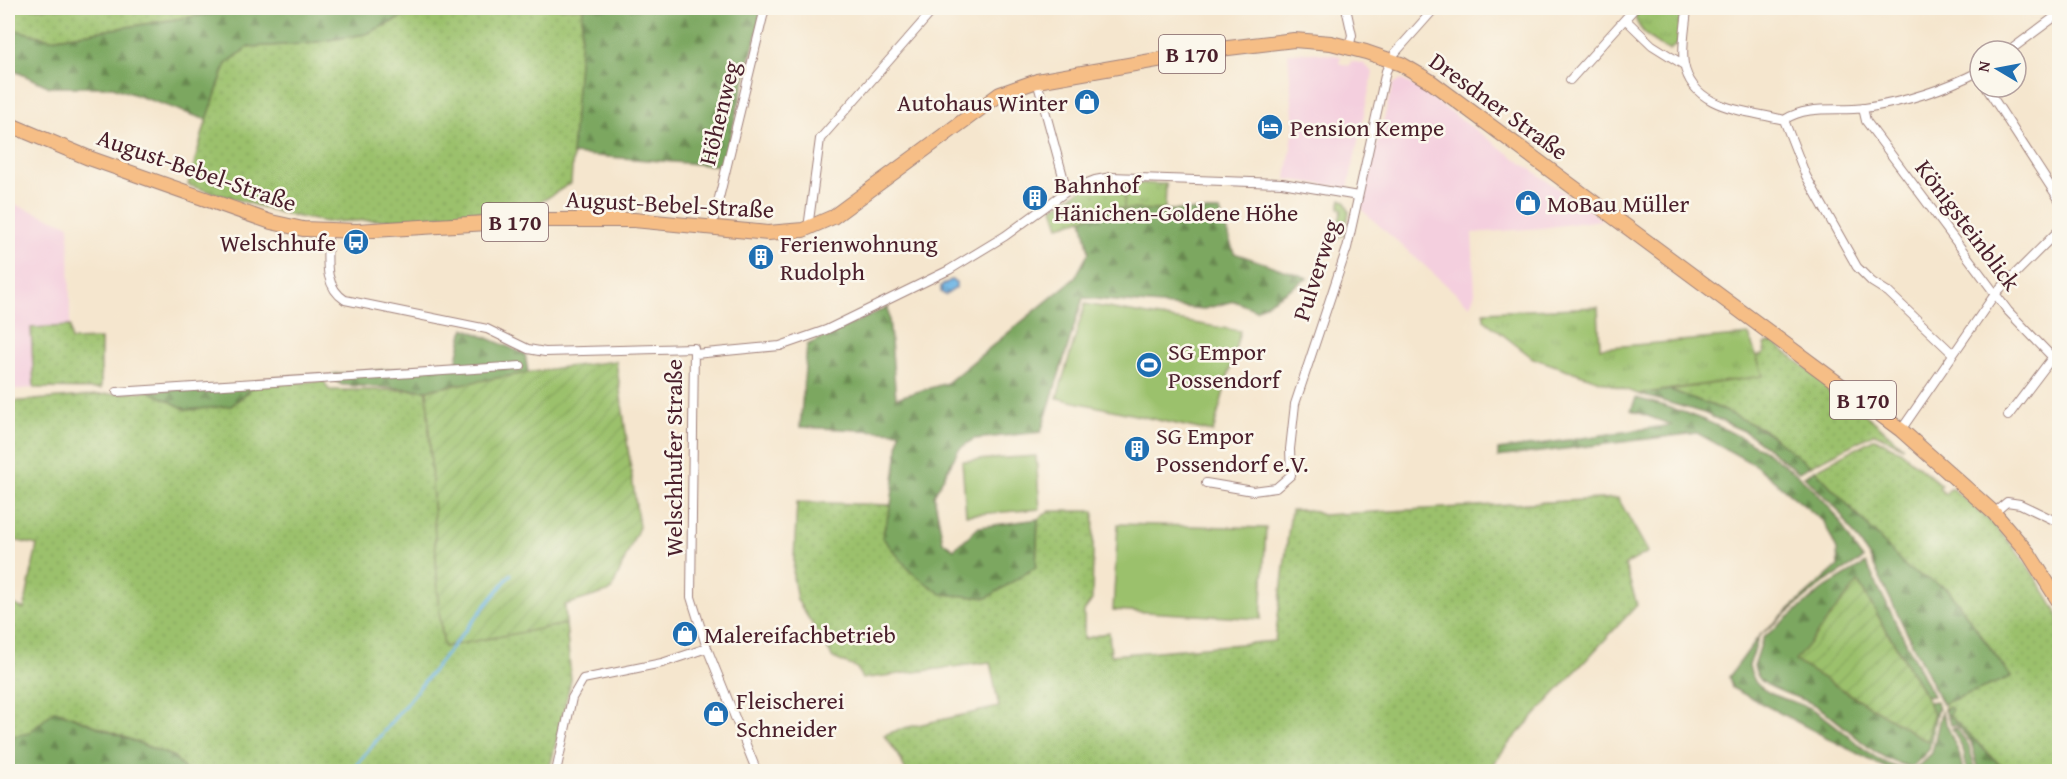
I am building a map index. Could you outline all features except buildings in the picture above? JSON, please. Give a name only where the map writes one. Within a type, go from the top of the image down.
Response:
[{"type":"main road","name":"Dresdner Straße","points":[[808,228],[833,217],[1000,94],[1037,81],[1271,41],[1294,40],[1349,47],[1392,60],[1430,81],[1901,430],[1994,513],[2029,554],[2059,602]]},
{"type":"main road","name":"August-Bebel-Straße","points":[[8,124],[89,158],[271,222],[328,232],[535,220],[634,220],[768,233],[794,232],[808,228]]},
{"type":"street","name":"Höhenweg","points":[[712,227],[765,8]]},
{"type":"street","points":[[808,228],[820,139],[934,8]]},
{"type":"street","points":[[1346,8],[1352,34],[1349,47]]},
{"type":"street","points":[[1392,60],[1435,8]]},
{"type":"street","points":[[1570,80],[1635,8]]},
{"type":"street","points":[[1684,65],[1687,8]]},
{"type":"street","points":[[2025,39],[2060,13]]},
{"type":"street","points":[[1625,19],[1652,45],[1684,65],[1700,94],[1718,105],[1784,120],[1794,113],[1810,110],[1863,108],[1897,102],[1968,77]]},
{"type":"street","name":"Pulverweg","points":[[1206,483],[1253,491],[1276,488],[1291,475],[1290,449],[1295,404],[1316,337],[1341,270],[1381,93],[1392,60]]},
{"type":"street","points":[[1037,81],[1067,191]]},
{"type":"street","points":[[1994,99],[2060,201]]},
{"type":"street","name":"Königsteinblick","points":[[1863,108],[1866,121],[1995,294],[2021,326],[2060,365]]},
{"type":"street","points":[[1784,120],[1806,176],[1857,267],[1872,282],[1888,292],[1952,353]]},
{"type":"street","points":[[695,354],[780,346],[826,330],[949,270],[1014,229],[1067,191],[1095,180],[1111,177],[1228,180],[1293,184],[1358,196]]},
{"type":"street","points":[[1901,430],[1952,353],[1995,294],[2060,229]]},
{"type":"street","name":"Welschhufer Straße","points":[[328,232],[329,282],[335,293],[345,300],[487,329],[528,349],[545,351],[694,348],[691,597],[707,648],[757,771]]},
{"type":"street","points":[[2008,416],[2052,358]]},
{"type":"street","points":[[117,392],[521,366]]},
{"type":"street","points":[[1994,513],[2007,502],[2020,504],[2060,523]]},
{"type":"street","points":[[555,771],[572,698],[583,679],[662,663],[707,648]]},
{"type":"shaded area","points":[[1310,52],[1341,56],[1339,63],[1349,66],[1351,61],[1364,64],[1373,72],[1348,188],[1286,179],[1294,128],[1288,53]]},
{"type":"shaded area","points":[[1402,80],[1414,86],[1602,220],[1542,228],[1472,233],[1475,293],[1470,306],[1364,212],[1361,206],[1393,84]]},
{"type":"shaded area","points":[[8,202],[69,225],[70,326],[31,328],[34,388],[8,390]]},
{"type":"green space","points":[[8,8],[247,8],[50,39],[8,28]]},
{"type":"green space","points":[[247,8],[422,8],[366,34],[304,44],[248,47],[226,64],[207,120],[113,87],[50,87],[8,68],[8,28],[50,39]]},
{"type":"green space","points":[[422,8],[583,8],[571,183],[533,207],[407,219],[326,222],[288,215],[188,185],[209,111],[226,64],[248,47],[304,44],[366,34]]},
{"type":"green space","points":[[583,8],[763,8],[723,166],[572,154]]},
{"type":"green space","points":[[1641,8],[1682,8],[1678,44],[1669,50],[1648,36],[1640,27],[1635,16]]},
{"type":"green space","points":[[1109,183],[1166,184],[1166,189],[1128,209],[1114,209],[1059,226],[1053,208],[1086,187]]},
{"type":"green space","points":[[1125,183],[1166,184],[1165,210],[1124,209]]},
{"type":"green space","points":[[1341,199],[1345,201],[1349,212],[1345,235],[1335,238],[1342,209],[1339,208]]},
{"type":"green space","points":[[1114,209],[1220,211],[1234,253],[1308,278],[1256,310],[1234,301],[1204,309],[1083,298],[1041,432],[974,439],[959,449],[934,495],[943,542],[954,549],[979,527],[1038,519],[1036,567],[987,598],[941,594],[911,572],[882,537],[891,505],[900,432],[800,427],[807,345],[888,307],[896,398],[947,383],[1075,278],[1089,252],[1082,219]]},
{"type":"green space","name":"SG Empor Possendorf","points":[[1085,304],[1240,331],[1213,432],[1057,398]]},
{"type":"green space","points":[[1598,307],[1600,348],[1749,335],[1763,376],[1638,394],[1533,358],[1484,320],[1484,312]]},
{"type":"green space","points":[[70,326],[71,340],[101,339],[101,389],[34,388],[31,328]]},
{"type":"green space","points":[[464,328],[525,354],[528,373],[427,390],[342,385],[333,380],[333,374],[456,364]]},
{"type":"green space","points":[[1773,342],[1903,447],[1875,433],[1810,466],[1764,430],[1721,409],[1670,390],[1762,376],[1757,356],[1764,354],[1765,344]]},
{"type":"green space","points":[[616,361],[639,527],[611,591],[565,605],[566,624],[444,647],[439,611],[427,390],[557,368]]},
{"type":"green space","points":[[324,381],[329,390],[427,390],[439,611],[444,646],[566,624],[571,680],[549,771],[186,771],[174,757],[56,710],[29,734],[8,737],[8,602],[24,609],[37,545],[8,539],[8,402],[149,391],[231,406],[256,385]]},
{"type":"green space","points":[[256,385],[231,406],[187,410],[149,391]]},
{"type":"green space","points":[[1670,390],[1721,409],[1764,430],[1810,466],[1799,472],[1746,432],[1704,413],[1638,394]]},
{"type":"green space","points":[[1636,398],[1719,426],[1770,454],[1815,491],[1834,513],[1863,559],[1825,582],[1759,636],[1838,566],[1837,550],[1824,522],[1755,465],[1697,433],[1498,457],[1498,450],[1672,425],[1631,410]]},
{"type":"green space","points":[[1875,438],[1900,451],[1941,485],[1939,488],[1945,494],[1951,488],[1983,514],[2023,560],[2057,613],[2059,619],[2059,771],[2006,771],[1949,715],[1949,707],[1944,710],[1945,703],[2010,677],[1948,589],[1908,569],[1815,470]]},
{"type":"green space","points":[[1036,456],[1040,509],[966,515],[962,461]]},
{"type":"green space","points":[[1815,470],[1908,569],[1948,589],[2011,677],[1942,704],[1870,558],[1837,509],[1804,476]]},
{"type":"green space","points":[[1618,498],[1648,552],[1625,565],[1637,605],[1511,741],[1487,771],[906,771],[899,756],[884,735],[904,728],[999,707],[990,662],[862,679],[857,668],[833,658],[797,600],[793,577],[797,502],[891,505],[882,537],[1036,567],[1038,519],[1050,511],[1094,511],[1092,600],[1084,611],[1084,639],[1109,632],[1111,655],[1275,641],[1291,510],[1310,510],[1322,515]]},
{"type":"green space","points":[[1118,524],[1266,528],[1261,619],[1113,610]]},
{"type":"green space","points":[[1866,563],[1933,696],[1926,697],[1858,582],[1933,716],[1928,702],[1936,701],[1939,708],[1929,750],[1912,767],[1885,758],[1811,703],[1769,686],[1759,679],[1754,666],[1763,638],[1826,587]]},
{"type":"green space","points":[[1858,582],[1927,699],[1933,716],[1927,741],[1795,661]]},
{"type":"green space","points":[[1759,636],[1749,666],[1756,683],[1769,693],[1815,711],[1884,762],[1912,771],[1891,771],[1732,688],[1729,677]]},
{"type":"green space","points":[[1949,707],[1952,709],[1949,715],[2006,771],[1979,771],[1971,742],[1956,725],[1951,725],[1944,710]]},
{"type":"green space","points":[[55,710],[174,757],[186,771],[10,771],[8,737],[29,733]]},
{"type":"green space","points":[[1941,712],[1959,753],[1963,771],[1913,771],[1932,753]]},
{"type":"green space","points":[[1952,728],[1956,728],[1968,744],[1976,771],[1967,771],[1964,752]]},
{"type":"water","points":[[951,280],[956,282],[956,288],[945,295],[941,292],[941,286]]},
{"type":"waterway","points":[[351,772],[511,574]]},
{"type":"place","name":"Autohaus Winter","points":[[1087,102]]},
{"type":"place","name":"Pension Kempe","points":[[1270,127]]},
{"type":"place","name":"Bahnhof Hänichen-Goldene Höhe","points":[[1035,198]]},
{"type":"place","name":"MoBau Müller","points":[[1528,203]]},
{"type":"place","name":"Welschhufe","points":[[356,242]]},
{"type":"place","name":"Ferienwohnung Rudolph","points":[[761,257]]},
{"type":"place","name":"SG Empor Possendorf","points":[[1149,365]]},
{"type":"place","name":"SG Empor Possendorf e.V.","points":[[1137,449]]},
{"type":"place","name":"Malereifachbetrieb","points":[[685,634]]},
{"type":"place","name":"Fleischerei Schneider","points":[[716,714]]}]
